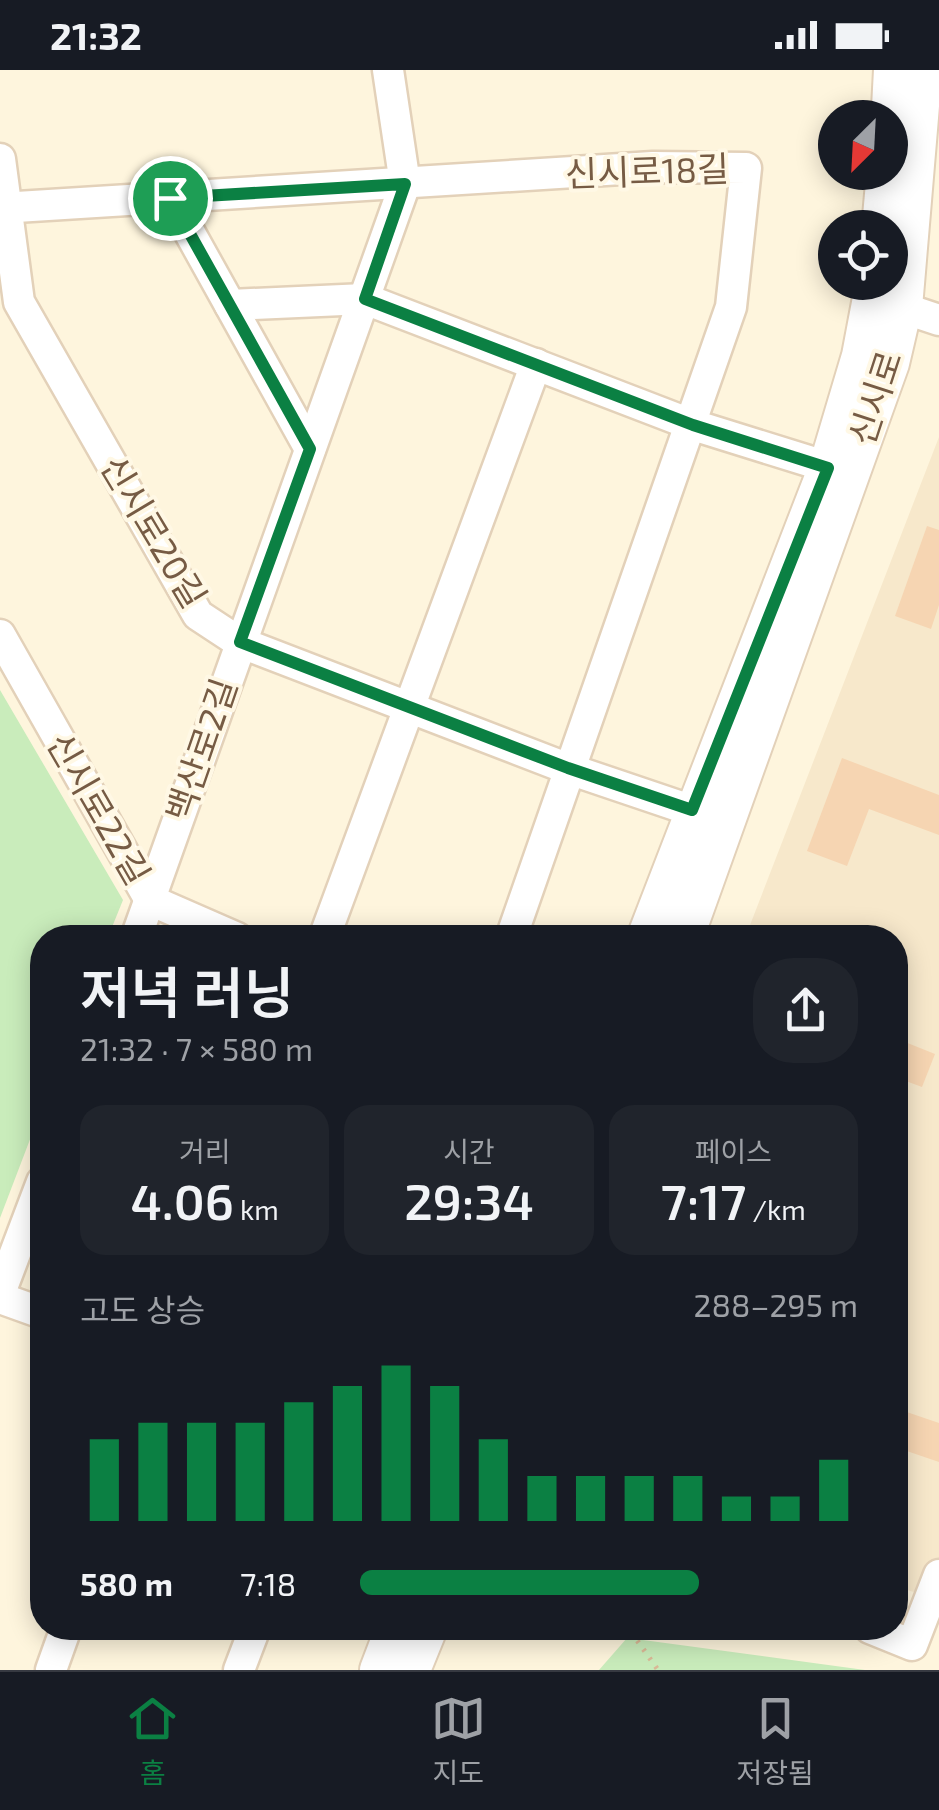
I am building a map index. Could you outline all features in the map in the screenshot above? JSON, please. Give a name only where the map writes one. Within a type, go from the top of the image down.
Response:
[{"type":"street","name":"백산로2길","points":[[141,925],[405,184],[388,70]]},
{"type":"street","points":[[876,70],[885,100]]},
{"type":"street","points":[[892,100],[893,70]]},
{"type":"street","name":"신시로","points":[[899,210],[923,70]]},
{"type":"street","name":"신시로20길","points":[[0,159],[20,302],[198,614],[240,642],[568,768],[709,816]]},
{"type":"street","name":"신시로18길","points":[[405,184],[653,168],[746,168],[731,308],[693,425],[568,768]]},
{"type":"street","points":[[4,207],[405,184]]},
{"type":"street","points":[[170,198],[310,449]]},
{"type":"street","points":[[230,305],[365,299],[693,425],[828,468]]},
{"type":"street","name":"신시로","points":[[687,925],[709,816],[883,300]]},
{"type":"street","name":"신시로","points":[[653,925],[709,816],[852,476],[890,363],[884,300]]},
{"type":"street","points":[[893,300],[939,320]]},
{"type":"street","points":[[0,328],[20,302]]},
{"type":"street","points":[[329,925],[536,364]]},
{"type":"street","name":"신시로22길","points":[[0,636],[150,900],[207,925]]},
{"type":"street","points":[[515,925],[568,768]]},
{"type":"street","points":[[30,1215],[0,1296],[30,1308]]},
{"type":"street","points":[[900,1640],[912,1645],[939,1575]]},
{"type":"street","points":[[51,1670],[62,1640]]},
{"type":"street","points":[[239,1670],[250,1640]]},
{"type":"street","points":[[379,1670],[390,1640]]},
{"type":"street","points":[[411,1670],[423,1640]]},
{"type":"path","points":[[637,1640],[658,1670]]},
{"type":"shaded area","points":[[939,437],[939,1570],[929,1597],[908,1590],[908,925],[750,925]]},
{"type":"green space","points":[[0,690],[123,900],[113,925],[30,925],[30,1139],[0,1218]]},
{"type":"green space","points":[[626,1640],[643,1640],[865,1670],[599,1670]]},
{"type":"building","points":[[927,526],[939,530],[939,605],[931,629],[895,616]]},
{"type":"building","points":[[842,758],[939,795],[939,835],[869,809],[847,866],[807,851]]},
{"type":"building","points":[[908,1043],[935,1054],[922,1087],[908,1082]]},
{"type":"building","points":[[908,1412],[939,1423],[939,1462],[908,1451]]},
{"type":"route","points":[[405,184],[365,299],[693,425],[828,468],[692,810],[568,768],[240,642],[310,449],[170,198],[405,184]]}]
